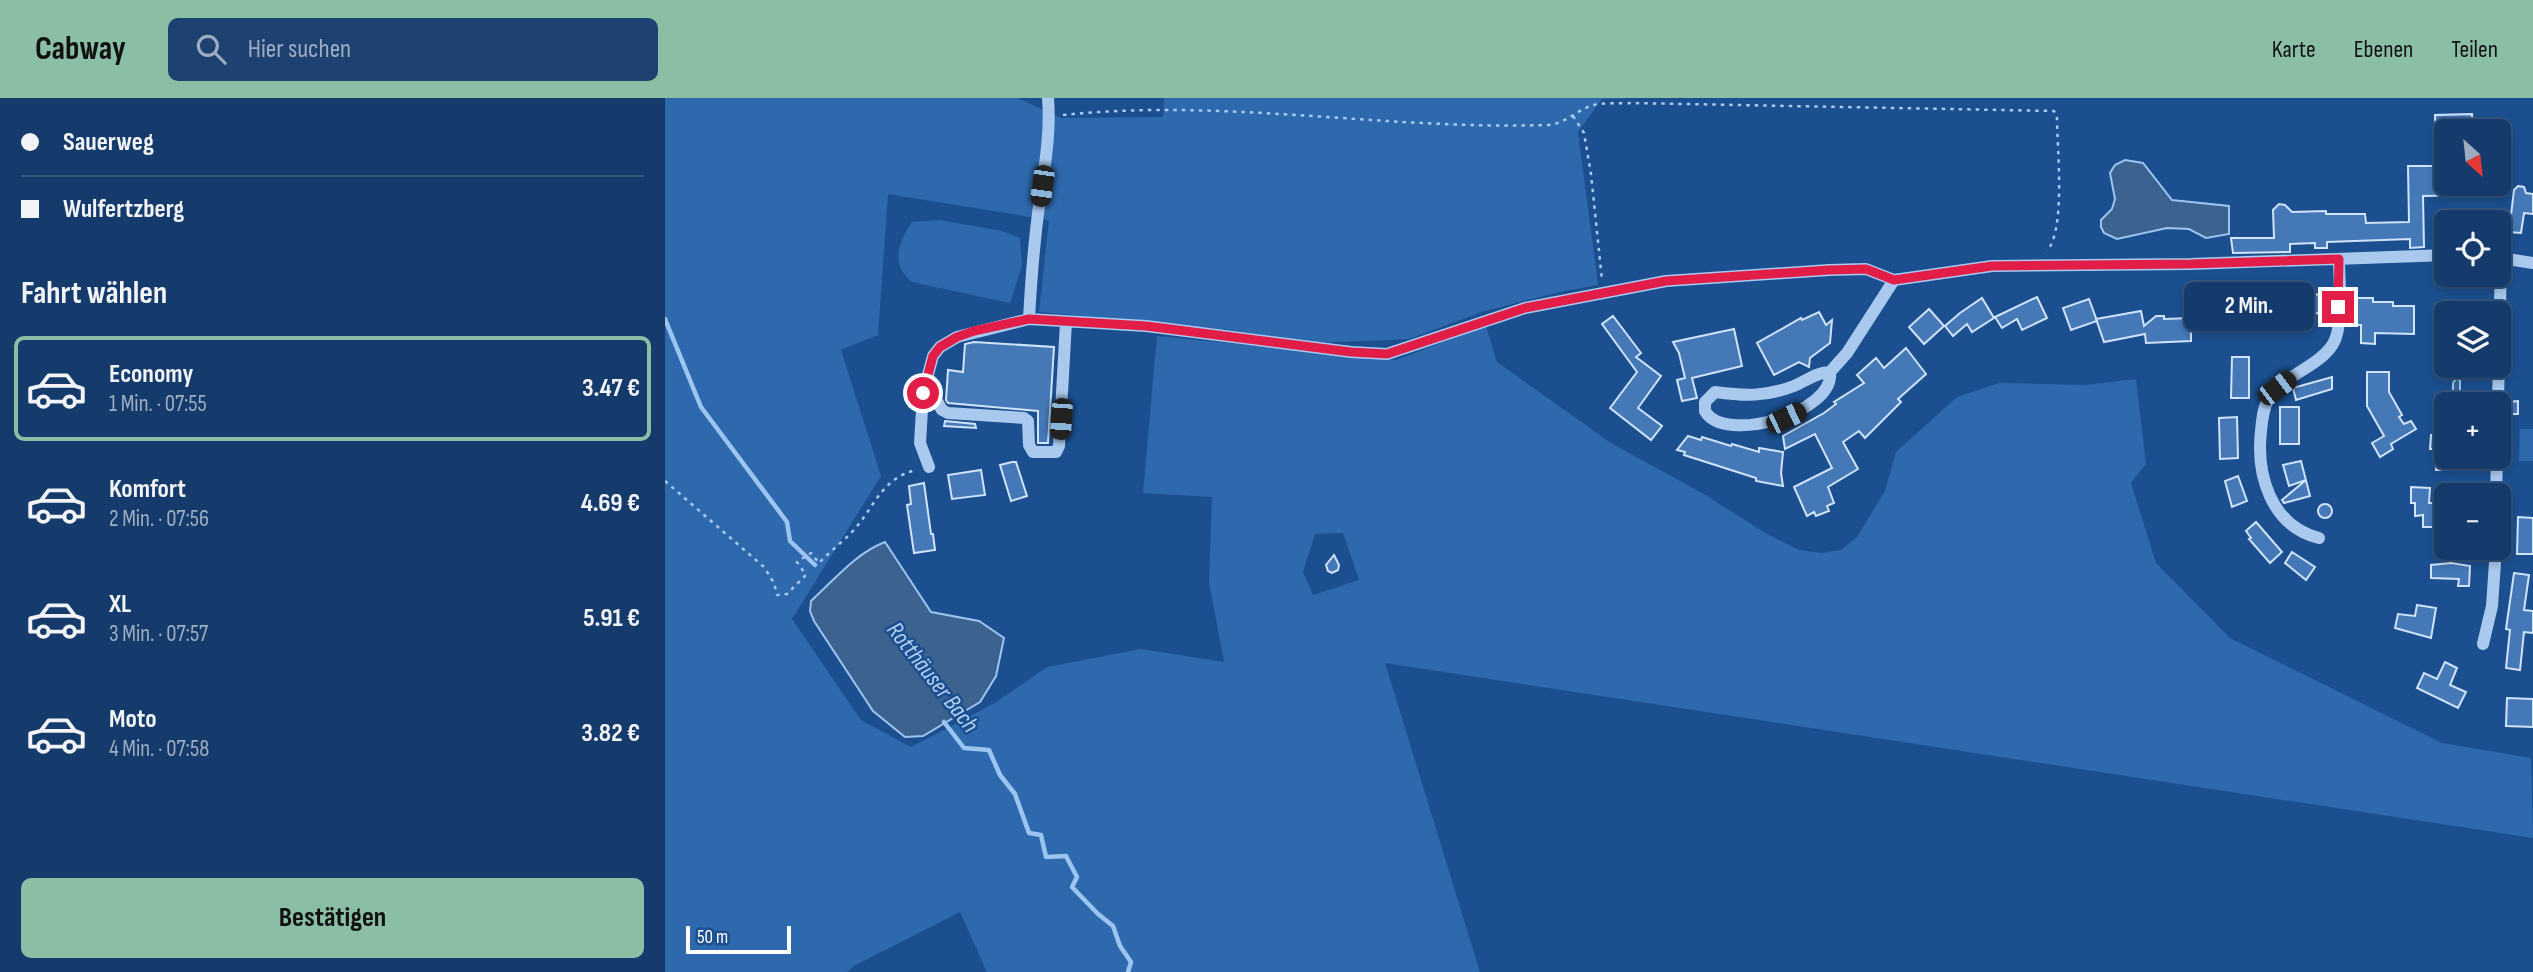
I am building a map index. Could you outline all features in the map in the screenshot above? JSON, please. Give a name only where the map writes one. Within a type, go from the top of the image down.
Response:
[{"type":"street","points":[[1029,319],[1031,267],[1048,145],[1048,98]]},
{"type":"street","points":[[929,467],[921,443],[923,393],[933,356],[940,347],[957,337],[1029,319],[1146,326],[1351,352],[1387,354],[1525,308],[1666,281],[1866,269],[1894,280],[1992,266],[2190,264],[2434,255]]},
{"type":"street","points":[[2319,538],[2306,535],[2287,522],[2275,508],[2267,493],[2261,467],[2260,441],[2263,412],[2269,398],[2277,388],[2324,354],[2333,344],[2338,331],[2339,259]]},
{"type":"street","points":[[2511,260],[2533,263]]},
{"type":"street","points":[[1830,372],[1831,378],[1818,396],[1786,418],[1761,424],[1736,425],[1713,420],[1705,411],[1705,402],[1715,392],[1742,397],[1758,396],[1793,386],[1822,372],[1830,372],[1847,353],[1894,280]]},
{"type":"street","points":[[2498,392],[2500,287]]},
{"type":"street","points":[[923,393],[934,396],[942,410],[948,413],[1024,418],[1028,421],[1033,452],[1056,452],[1059,446],[1066,322]]},
{"type":"street","points":[[2483,644],[2492,606],[2495,560]]},
{"type":"path","points":[[1253,107],[1481,124],[1551,125],[1591,105],[1632,103],[2054,111],[2057,117],[2059,210],[2055,238],[2037,266]]},
{"type":"path","points":[[1074,114],[1123,105]]},
{"type":"path","points":[[1573,116],[1584,133],[1591,174],[1602,270],[1600,293]]},
{"type":"path","points":[[665,481],[764,567],[774,583],[777,595],[787,594],[806,575],[797,562],[811,553],[819,563],[857,527],[880,493],[897,475],[929,467]]},
{"type":"shaded area","points":[[665,98],[1018,98],[1061,118],[1163,117],[1164,98],[1636,98],[1602,99],[1578,132],[1598,285],[1485,311],[1409,339],[1314,343],[1229,330],[1039,312],[1049,220],[888,194],[878,335],[841,350],[881,476],[792,619],[861,720],[911,747],[995,703],[1047,667],[1141,649],[1224,662],[1209,582],[1212,497],[1143,493],[1157,336],[1396,360],[1486,326],[1497,362],[1611,443],[1702,493],[1767,534],[1799,550],[1821,553],[1841,550],[1857,537],[1885,491],[1896,452],[1957,397],[1999,383],[2085,385],[2136,379],[2146,464],[2131,483],[2156,563],[2230,638],[2442,743],[2531,758],[2533,838],[1385,663],[1480,972],[987,972],[960,912],[847,972],[665,972]],"holes":[[[1343,533],[1359,580],[1313,595],[1303,572],[1315,534]]]},
{"type":"shaded area","points":[[939,220],[1002,231],[1020,238],[1022,266],[1010,303],[912,282],[905,275],[899,261],[899,253],[907,230],[912,222]]},
{"type":"shaded area","points":[[2520,429],[2533,429],[2533,461],[2519,461]]},
{"type":"water","points":[[2125,160],[2143,163],[2172,200],[2229,206],[2229,234],[2206,238],[2189,229],[2167,228],[2117,239],[2104,233],[2101,220],[2112,209],[2115,199],[2110,173],[2115,165]]},
{"type":"water","points":[[2457,378],[2460,381],[2460,392],[2453,392],[2453,383]]},
{"type":"water","points":[[885,542],[931,612],[979,621],[1004,638],[996,676],[980,702],[923,736],[905,737],[873,711],[810,611],[811,601],[846,568],[864,553]]},
{"type":"building","points":[[2472,114],[2472,119],[2435,119],[2435,115]]},
{"type":"building","points":[[2408,166],[2434,166],[2434,196],[2423,196],[2424,247],[2410,248],[2410,239],[2327,242],[2327,248],[2315,248],[2315,243],[2290,244],[2290,252],[2233,253],[2231,238],[2274,238],[2273,210],[2279,204],[2285,205],[2292,212],[2365,214],[2366,223],[2409,222]]},
{"type":"building","points":[[2518,186],[2524,187],[2526,193],[2533,194],[2533,214],[2524,213],[2521,233],[2511,232],[2514,190]]},
{"type":"building","points":[[2212,290],[2229,290],[2230,303],[2252,302],[2252,297],[2329,294],[2329,313],[2290,314],[2290,321],[2277,322],[2277,315],[2213,317]]},
{"type":"building","points":[[2037,297],[2047,318],[2022,330],[2017,319],[2002,328],[1995,317]]},
{"type":"building","points":[[1982,298],[1994,318],[1972,332],[1967,324],[1953,336],[1945,326]]},
{"type":"building","points":[[2352,298],[2373,298],[2373,302],[2393,302],[2393,306],[2414,306],[2414,334],[2375,333],[2375,344],[2361,343],[2361,325],[2351,325]]},
{"type":"building","points":[[2089,299],[2097,321],[2071,330],[2063,308]]},
{"type":"building","points":[[1929,309],[1944,326],[1924,344],[1909,327]]},
{"type":"building","points":[[2141,311],[2144,326],[2156,316],[2164,316],[2164,319],[2191,318],[2191,341],[2146,343],[2145,334],[2104,342],[2096,319]]},
{"type":"building","points":[[1819,312],[1826,325],[1832,320],[1830,343],[1810,358],[1809,367],[1799,362],[1774,375],[1757,343],[1801,318],[1802,320]]},
{"type":"building","points":[[1613,316],[1641,353],[1636,357],[1661,376],[1638,408],[1662,426],[1651,440],[1610,408],[1637,372],[1602,324]]},
{"type":"building","points":[[1734,329],[1742,366],[1692,378],[1697,398],[1682,401],[1677,380],[1685,378],[1679,353],[1673,342]]},
{"type":"building","points":[[974,342],[1054,347],[1048,443],[1038,443],[1038,411],[948,403],[948,370],[963,372],[965,344]]},
{"type":"building","points":[[1906,348],[1926,374],[1898,399],[1901,402],[1865,438],[1859,431],[1843,442],[1858,469],[1828,487],[1834,503],[1827,506],[1829,511],[1816,516],[1814,512],[1807,516],[1794,487],[1832,468],[1815,434],[1785,449],[1783,436],[1824,413],[1836,404],[1834,402],[1864,383],[1857,375],[1876,358],[1884,368]]},
{"type":"building","points":[[2232,357],[2249,357],[2249,398],[2231,398]]},
{"type":"building","points":[[2367,372],[2389,372],[2389,392],[2402,415],[2399,417],[2404,424],[2411,421],[2416,429],[2391,444],[2393,449],[2380,457],[2372,443],[2384,436],[2367,406]]},
{"type":"building","points":[[2332,377],[2332,389],[2296,400],[2293,388]]},
{"type":"building","points":[[2518,401],[2518,414],[2511,414],[2511,402]]},
{"type":"building","points":[[2280,407],[2299,407],[2299,444],[2280,444]]},
{"type":"building","points":[[2237,417],[2238,458],[2220,459],[2219,418]]},
{"type":"building","points":[[945,421],[975,424],[976,428],[944,426]]},
{"type":"building","points":[[2431,435],[2434,435],[2434,449],[2430,449]]},
{"type":"building","points":[[1688,436],[1701,440],[1702,437],[1759,452],[1759,448],[1783,452],[1783,486],[1756,481],[1756,478],[1684,455],[1685,452],[1677,450]]},
{"type":"building","points":[[2301,461],[2306,480],[2289,486],[2283,465]]},
{"type":"building","points":[[1016,462],[1027,496],[1011,501],[1000,465]]},
{"type":"building","points":[[981,470],[985,495],[952,499],[948,475]]},
{"type":"building","points":[[2238,476],[2247,501],[2232,507],[2225,481]]},
{"type":"building","points":[[2306,480],[2310,496],[2284,503],[2282,500]]},
{"type":"building","points":[[924,483],[935,550],[914,553],[907,505],[911,504],[909,486]]},
{"type":"building","points":[[2411,487],[2430,488],[2429,503],[2434,503],[2434,527],[2423,527],[2423,515],[2415,516],[2415,503],[2411,503]]},
{"type":"building","points":[[2325,504],[2330,506],[2330,516],[2325,518],[2320,516],[2318,511],[2320,506]]},
{"type":"building","points":[[2518,517],[2533,518],[2533,554],[2517,554]]},
{"type":"building","points":[[2256,522],[2282,552],[2270,563],[2249,539],[2251,538],[2246,531]]},
{"type":"building","points":[[2292,552],[2315,567],[2306,580],[2285,563]]},
{"type":"building","points":[[1334,555],[1339,565],[1338,570],[1332,573],[1326,565]]},
{"type":"building","points":[[2451,563],[2470,566],[2469,586],[2458,586],[2459,579],[2431,578],[2431,565]]},
{"type":"building","points":[[2514,573],[2529,575],[2524,610],[2533,611],[2533,633],[2524,632],[2520,670],[2506,668],[2510,630],[2506,629]]},
{"type":"building","points":[[2417,605],[2436,608],[2431,638],[2395,628],[2398,614],[2415,616]]},
{"type":"building","points":[[2445,662],[2457,668],[2450,685],[2466,692],[2458,708],[2417,688],[2424,673],[2437,679]]},
{"type":"building","points":[[2507,698],[2533,699],[2533,727],[2506,726]]},
{"type":"waterway","name":"Rotthäuser Bach","points":[[665,319],[701,407],[787,522],[790,541],[815,565]]},
{"type":"waterway","name":"Rotthäuser Bach","points":[[944,722],[964,748],[989,750],[1000,775],[1015,794],[1029,833],[1041,835],[1046,857],[1066,856],[1077,877],[1072,887],[1113,926],[1120,946],[1131,962],[1128,972]]},
{"type":"route","points":[[923,393],[927,371],[940,347],[974,331],[1029,319],[1146,326],[1351,352],[1387,354],[1525,308],[1600,293],[1666,281],[1829,270],[1866,269],[1894,280],[1992,266],[2339,259],[2338,307]]}]
